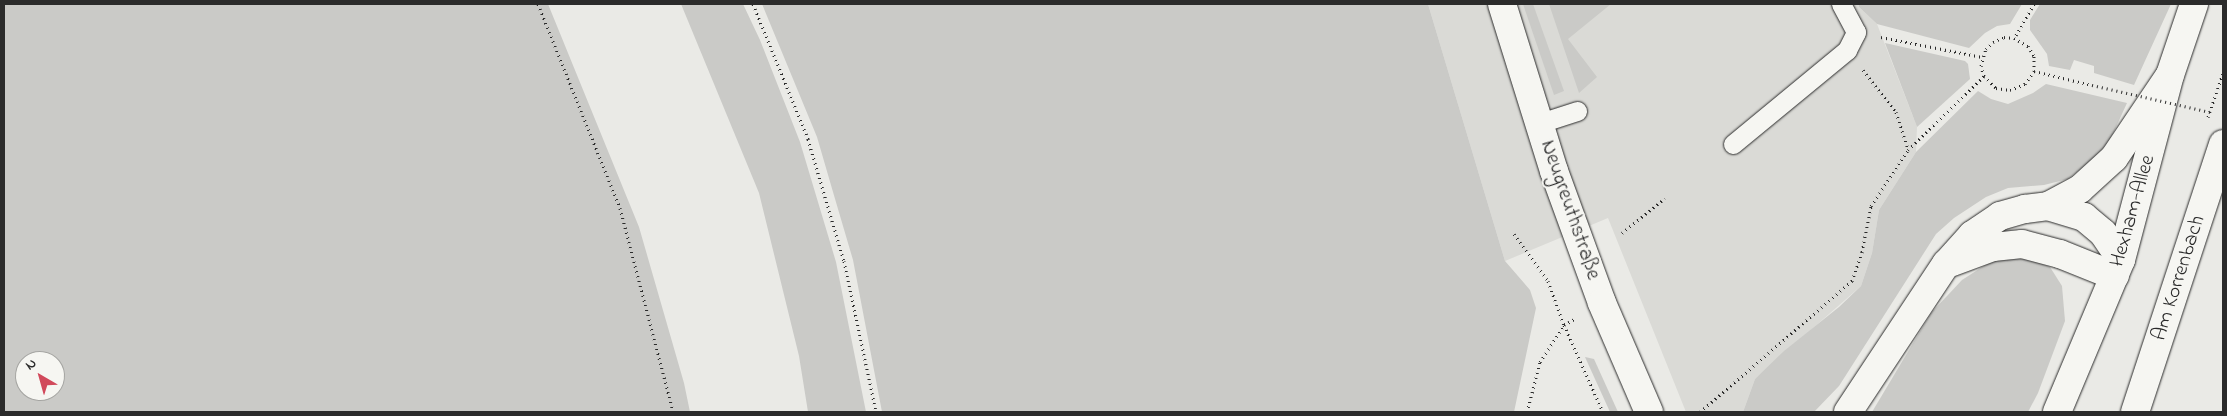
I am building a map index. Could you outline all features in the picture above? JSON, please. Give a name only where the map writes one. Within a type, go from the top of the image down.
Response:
[{"type":"street","name":"Neugreuthstraße","points":[[1502,4],[1554,171],[1602,303],[1649,412]]},
{"type":"street","name":"Hexham-Allee","points":[[2057,412],[2118,268],[2170,75],[2194,4]]},
{"type":"street","points":[[1847,408],[1946,264],[1972,235],[2000,216],[2025,209],[2048,206],[2080,189],[2114,158],[2170,75]]},
{"type":"street","name":"Am Korrenbach","points":[[2135,412],[2223,144]]},
{"type":"street","points":[[2048,206],[2084,217],[2103,233],[2118,268]]},
{"type":"street","points":[[1946,264],[1993,247],[2022,244],[2118,268]]},
{"type":"lane","points":[[1733,144],[1847,50],[1856,32],[1841,4]]},
{"type":"lane","points":[[1540,123],[1577,111]]},
{"type":"path","points":[[538,4],[620,208],[673,412]]},
{"type":"path","points":[[753,4],[808,139],[844,261],[876,412]]},
{"type":"path","points":[[2014,38],[2034,4]]},
{"type":"path","points":[[1856,32],[1982,57]]},
{"type":"path","points":[[2004,37],[2014,38],[2028,46],[2034,56],[2034,71],[2025,84],[2010,90],[1996,88],[1984,76],[1982,57],[1986,49],[1993,42],[2004,37]]},
{"type":"path","points":[[1847,50],[1896,112],[1908,150]]},
{"type":"path","points":[[2034,71],[2210,112],[2223,73]]},
{"type":"path","points":[[1700,412],[1852,281],[1862,252],[1871,206],[1908,150],[1984,76]]},
{"type":"path","points":[[1622,233],[1665,198]]},
{"type":"path","points":[[1514,234],[1548,281],[1564,325],[1603,412]]},
{"type":"path","points":[[1527,412],[1540,362],[1564,325]]},
{"type":"shaded area","points":[[4,4],[548,4],[639,227],[684,383],[690,412],[4,412]]},
{"type":"shaded area","points":[[681,4],[743,4],[760,40],[800,142],[836,262],[866,412],[808,412],[799,356],[759,193]]},
{"type":"shaded area","points":[[762,4],[1428,4],[1505,261],[1530,290],[1536,308],[1514,412],[882,412],[853,260],[817,137]]},
{"type":"shaded area","points":[[1428,4],[1859,4],[1859,7],[1877,24],[1917,127],[1916,152],[1879,210],[1872,253],[1861,286],[1755,379],[1743,412],[1686,412],[1608,218],[1505,261]]},
{"type":"shaded area","points":[[1523,4],[1533,4],[1564,91],[1554,95]]},
{"type":"shaded area","points":[[1549,4],[1611,4],[1568,39],[1597,77],[1579,93]]},
{"type":"shaded area","points":[[1859,4],[2022,4],[2010,24],[1997,26],[1985,33],[1969,48],[1877,24],[1859,7]]},
{"type":"shaded area","points":[[2040,4],[2171,4],[2134,85],[2094,73],[2094,66],[2074,60],[2070,70],[2049,66],[2047,54],[2030,30],[2030,20]]},
{"type":"shaded area","points":[[1885,43],[1965,61],[1968,64],[1970,79],[1917,127]]},
{"type":"shaded area","points":[[2046,84],[2127,103],[2111,138],[2096,157],[2068,179],[2044,185],[2008,188],[1986,197],[1954,218],[1936,234],[1839,386],[1814,412],[1743,412],[1755,379],[1784,351],[1839,307],[1861,286],[1872,253],[1879,210],[1916,152],[1978,91],[1991,99],[2008,104],[2033,93]]},
{"type":"shaded area","points":[[2022,256],[2050,267],[2062,286],[2065,321],[2038,393],[2028,412],[1872,412],[1931,313],[1962,280],[1996,258]]},
{"type":"shaded area","points":[[1585,357],[1594,359],[1618,412],[1610,412]]}]
